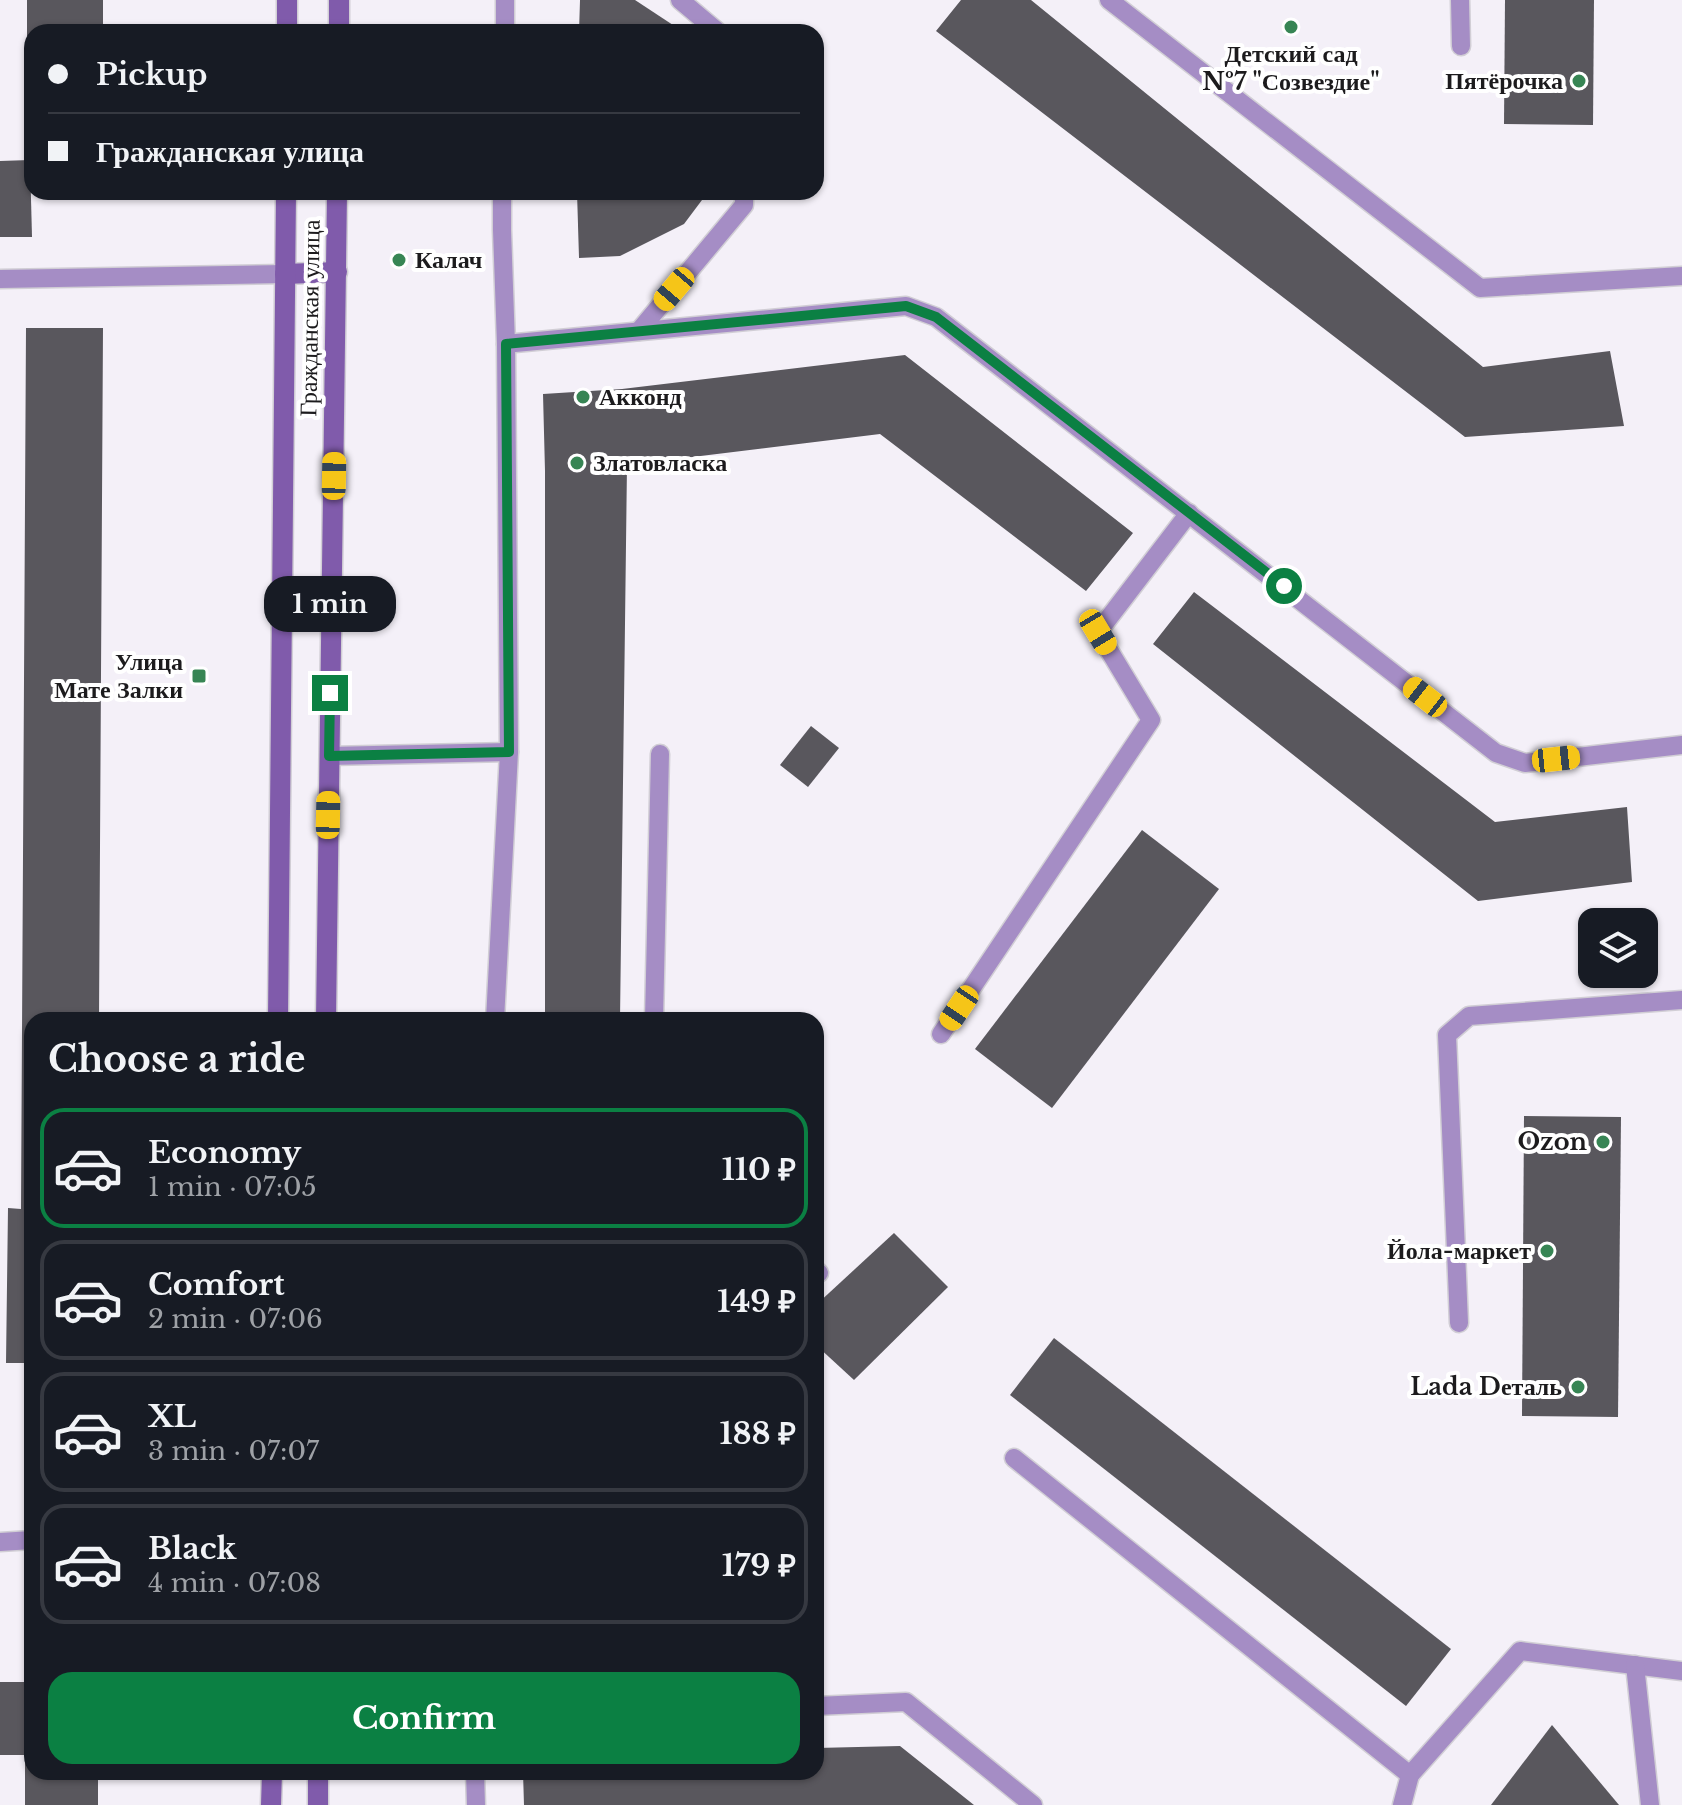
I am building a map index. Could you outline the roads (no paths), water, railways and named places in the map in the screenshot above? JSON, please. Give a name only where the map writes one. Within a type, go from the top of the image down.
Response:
[{"type":"main road","points":[[287,0],[287,24]]},
{"type":"main road","points":[[339,0],[339,24]]},
{"type":"main road","name":"Гражданская улица","points":[[278,1012],[286,200]]},
{"type":"main road","name":"Гражданская улица","points":[[326,1012],[337,200]]},
{"type":"main road","points":[[285,274],[337,272]]},
{"type":"main road","points":[[271,1805],[272,1780]]},
{"type":"main road","points":[[318,1780],[318,1805]]},
{"type":"lane","points":[[505,0],[505,24]]},
{"type":"lane","points":[[680,0],[708,24]]},
{"type":"lane","points":[[1109,0],[1480,288],[1682,276]]},
{"type":"lane","points":[[1460,0],[1461,46]]},
{"type":"lane","points":[[495,1012],[509,752],[502,200]]},
{"type":"lane","points":[[639,331],[744,205],[744,200]]},
{"type":"lane","points":[[0,279],[285,274]]},
{"type":"lane","points":[[506,344],[906,306],[936,317],[1496,753],[1525,763],[1682,745]]},
{"type":"lane","points":[[941,1034],[1151,720],[1098,632],[1189,513]]},
{"type":"lane","points":[[329,756],[509,752]]},
{"type":"lane","points":[[654,1012],[660,754]]},
{"type":"lane","points":[[1459,1323],[1447,1035],[1469,1016],[1682,1000]]},
{"type":"lane","points":[[1014,1458],[1410,1775]]},
{"type":"lane","points":[[0,1542],[24,1540]]},
{"type":"lane","points":[[1402,1805],[1410,1775],[1520,1651],[1682,1671]]},
{"type":"lane","points":[[1635,1665],[1650,1805]]},
{"type":"lane","points":[[824,1706],[906,1702],[1033,1805]]},
{"type":"lane","points":[[475,1780],[476,1805]]},
{"type":"place","name":"Детский сад №7 \"Созвездие\"","points":[[1291,27]]},
{"type":"place","name":"Пятёрочка","points":[[1579,81]]},
{"type":"place","name":"Калач","points":[[399,260]]},
{"type":"place","name":"Акконд","points":[[583,397]]},
{"type":"place","name":"Златовласка","points":[[577,463]]},
{"type":"place","name":"Улица Мате Залки","points":[[199,676]]},
{"type":"place","name":"Ozon","points":[[1603,1142]]},
{"type":"place","name":"Йола-маркет","points":[[1547,1251]]},
{"type":"place","name":"Lada Dеталь","points":[[1578,1387]]}]
